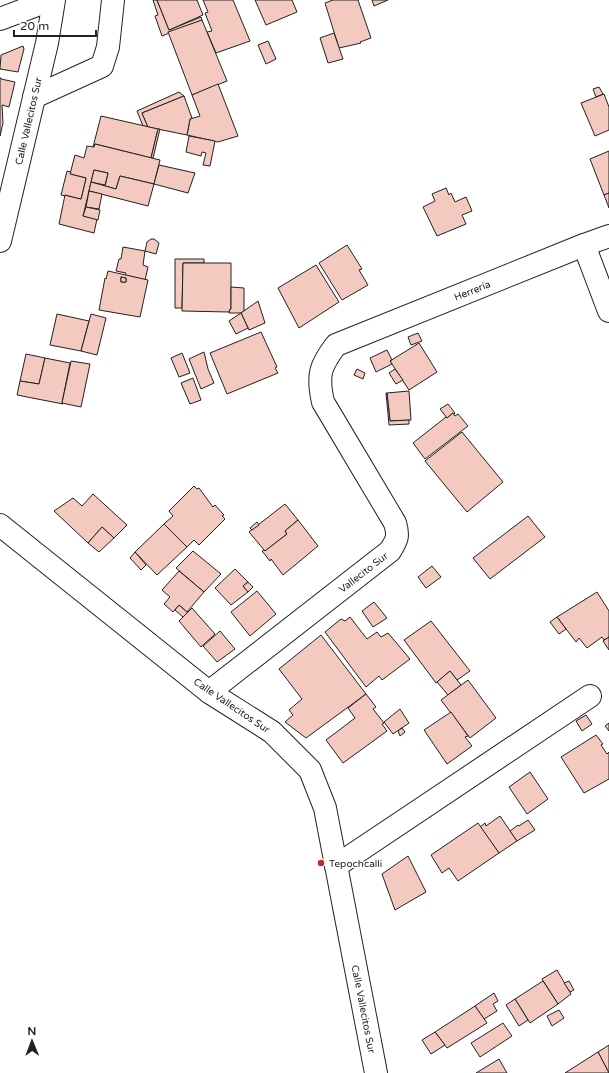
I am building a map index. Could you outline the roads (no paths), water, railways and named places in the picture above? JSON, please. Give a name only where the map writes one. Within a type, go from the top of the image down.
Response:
[{"type":"street","points":[[0,19],[50,0]]},
{"type":"street","name":"Calle Vallecitos Sur","points":[[0,241],[47,42],[54,0]]},
{"type":"street","points":[[34,97],[102,66],[108,47],[113,0]]},
{"type":"street","name":"Herrería","points":[[336,345],[609,236]]},
{"type":"street","points":[[584,245],[609,311]]},
{"type":"street","name":"Vallecito Sur","points":[[209,692],[390,550],[395,543],[398,533],[395,523],[323,402],[320,388],[320,374],[326,358],[336,345]]},
{"type":"street","name":"Calle Vallecitos Sur","points":[[0,525],[209,692],[272,732],[310,770],[325,808],[376,1073]]},
{"type":"street","points":[[336,866],[590,696]]},
{"type":"place","name":"Tepochcalli","points":[[321,863]]}]
